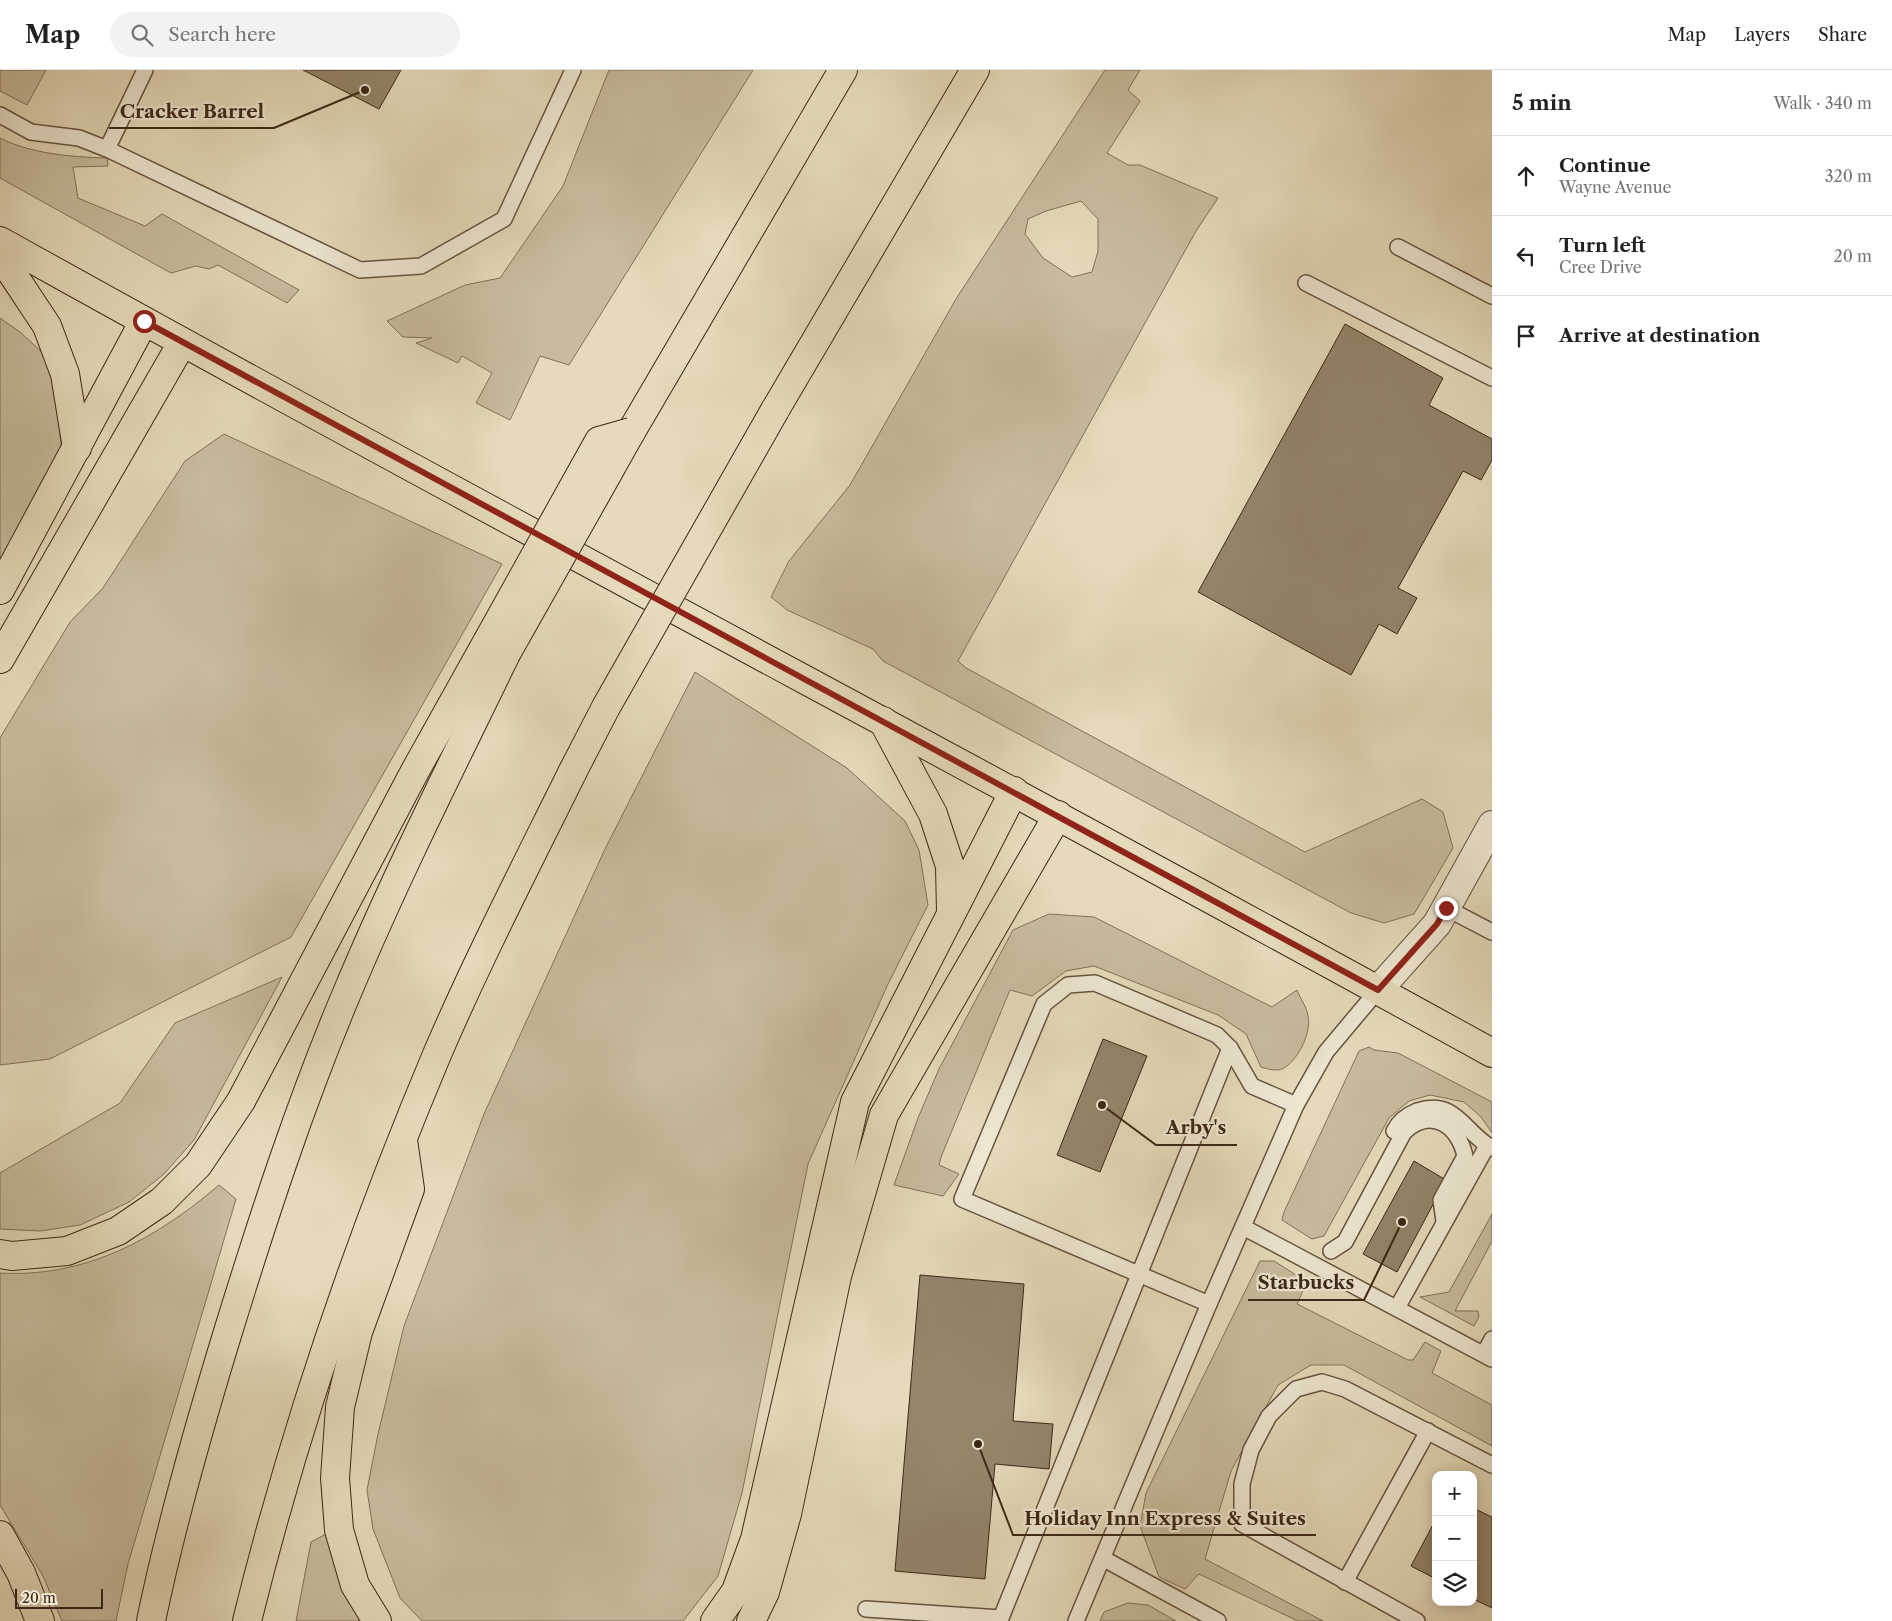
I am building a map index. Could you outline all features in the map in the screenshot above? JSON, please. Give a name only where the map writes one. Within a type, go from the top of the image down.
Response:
[{"type":"main road","points":[[0,1254],[12,1256],[67,1251],[118,1231],[162,1201],[198,1165],[241,1101],[410,780],[496,648],[631,432],[843,70]]},
{"type":"main road","points":[[247,1621],[304,1413],[350,1276],[403,1138],[492,935],[611,698],[775,410],[975,70]]},
{"type":"main road","points":[[0,241],[182,343],[1014,791],[1492,1052]]},
{"type":"main road","points":[[0,255],[47,326],[65,374],[77,448]]},
{"type":"main road","points":[[0,590],[144,321]]},
{"type":"main road","points":[[0,659],[182,343]]},
{"type":"main road","points":[[151,1621],[185,1473],[258,1232],[305,1100],[349,988],[496,648]]},
{"type":"main road","points":[[883,721],[933,814],[950,866],[951,915]]},
{"type":"main road","points":[[715,1621],[736,1591],[755,1539],[855,1102],[1014,791]]},
{"type":"main road","points":[[751,1621],[765,1592],[787,1514],[837,1276],[884,1115],[1058,815]]},
{"type":"main road","points":[[376,1621],[355,1585],[347,1558],[339,1530],[335,1478],[340,1407],[358,1332],[410,1189],[403,1138]]},
{"type":"main road","points":[[0,1535],[21,1572],[40,1621]]},
{"type":"street","points":[[1378,990],[1437,924],[1492,825]]},
{"type":"lane","points":[[107,149],[145,70]]},
{"type":"lane","points":[[0,115],[31,132],[79,138],[107,149],[360,270],[421,266],[504,219],[573,70]]},
{"type":"lane","points":[[1398,247],[1492,296]]},
{"type":"lane","points":[[1306,283],[1492,378]]},
{"type":"lane","points":[[1446,908],[1492,932]]},
{"type":"lane","points":[[1208,1304],[962,1199],[1044,1004],[1068,984],[1095,983],[1217,1035],[1230,1048],[1252,1086],[1296,1106]]},
{"type":"lane","points":[[1076,1621],[1104,1558],[1208,1304],[1296,1106],[1326,1052],[1378,990]]},
{"type":"lane","points":[[866,1609],[1001,1618],[1230,1048]]},
{"type":"lane","points":[[1322,1269],[1396,1126],[1408,1114],[1425,1108],[1441,1109],[1455,1115],[1489,1147],[1444,1221],[1397,1308]]},
{"type":"lane","points":[[1331,1251],[1345,1242],[1404,1132],[1411,1125],[1438,1120],[1451,1127],[1458,1136],[1464,1150],[1465,1156],[1441,1200],[1444,1221]]},
{"type":"lane","points":[[1243,1227],[1488,1357],[1492,1339]]},
{"type":"lane","points":[[1417,1621],[1242,1524],[1242,1484],[1251,1450],[1269,1416],[1296,1389],[1322,1382],[1345,1389],[1492,1465]]},
{"type":"lane","points":[[1345,1582],[1428,1431]]},
{"type":"lane","points":[[1104,1558],[1218,1621]]},
{"type":"shaded area","points":[[0,70],[46,70],[27,105],[0,91]]},
{"type":"shaded area","points":[[609,70],[753,70],[569,365],[540,356],[510,420],[476,403],[492,373],[462,356],[458,363],[416,343],[432,338],[403,337],[387,321],[465,285],[500,278],[563,186]]},
{"type":"shaded area","points":[[1105,70],[1140,70],[1128,90],[1140,101],[1107,153],[1128,165],[1140,165],[1218,198],[1196,231],[958,661],[966,668],[1305,852],[1422,799],[1443,812],[1453,848],[1414,914],[1384,923],[1351,913],[883,661],[873,649],[787,610],[771,597],[789,561],[850,485],[956,299]],"holes":[[[1081,201],[1098,219],[1098,251],[1092,272],[1072,277],[1043,258],[1025,234],[1028,219],[1046,211]]]},
{"type":"shaded area","points":[[0,138],[38,151],[80,157],[107,158],[108,166],[73,167],[78,198],[145,226],[162,214],[299,290],[287,303],[218,265],[209,269],[196,266],[171,273],[0,178]]},
{"type":"shaded area","points":[[0,318],[20,332],[46,356],[53,375],[62,452],[0,559]]},
{"type":"shaded area","points":[[224,434],[502,564],[291,937],[50,1059],[0,1065],[0,738],[70,622],[103,588],[185,461]]},
{"type":"shaded area","points":[[695,672],[847,768],[905,821],[919,850],[928,905],[888,984],[808,1164],[742,1493],[718,1576],[683,1621],[422,1621],[400,1598],[373,1529],[367,1490],[378,1434],[404,1326],[484,1114],[605,849]]},
{"type":"shaded area","points":[[1049,914],[1094,917],[1272,1007],[1297,990],[1306,1009],[1309,1022],[1303,1045],[1294,1059],[1284,1068],[1275,1070],[1261,1067],[1246,1034],[1218,1015],[1094,966],[1066,971],[1032,996],[1010,990],[941,1157],[939,1165],[959,1174],[943,1196],[894,1185],[918,1118],[939,1069],[1013,930]]},
{"type":"shaded area","points":[[282,977],[194,1140],[164,1174],[129,1202],[80,1225],[40,1231],[0,1229],[0,1173],[120,1103],[175,1023]]},
{"type":"shaded area","points":[[1369,1047],[1374,1050],[1398,1053],[1492,1102],[1492,1133],[1481,1117],[1464,1102],[1430,1095],[1409,1101],[1389,1118],[1324,1236],[1312,1239],[1282,1220],[1284,1212],[1359,1051]]},
{"type":"shaded area","points":[[219,1185],[236,1199],[128,1564],[116,1621],[62,1621],[43,1576],[0,1505],[0,1273],[31,1273],[61,1269],[90,1262],[118,1251],[170,1222]]},
{"type":"shaded area","points":[[1492,1214],[1492,1241],[1455,1311],[1478,1311],[1479,1317],[1474,1326],[1420,1297],[1449,1292]]},
{"type":"shaded area","points":[[1260,1261],[1274,1261],[1307,1282],[1297,1304],[1408,1360],[1413,1360],[1425,1342],[1441,1351],[1432,1373],[1492,1405],[1492,1446],[1344,1365],[1311,1365],[1278,1385],[1231,1471],[1205,1559],[1323,1621],[1298,1621],[1199,1574],[1185,1589],[1159,1577],[1140,1526],[1146,1493]]},
{"type":"shaded area","points":[[326,1534],[361,1621],[296,1621],[311,1542]]},
{"type":"shaded area","points":[[1128,1603],[1148,1605],[1176,1621],[1100,1621],[1104,1612]]},
{"type":"building","points":[[303,70],[401,70],[379,109]]},
{"type":"building","points":[[1345,324],[1443,378],[1429,405],[1492,439],[1492,460],[1481,480],[1463,471],[1398,588],[1417,598],[1397,634],[1379,624],[1351,675],[1198,592]]},
{"type":"building","points":[[1103,1039],[1147,1056],[1100,1172],[1057,1155]]},
{"type":"building","points":[[1414,1161],[1446,1180],[1397,1272],[1363,1254]]},
{"type":"building","points":[[920,1275],[1024,1284],[1013,1421],[1053,1424],[1049,1469],[995,1464],[985,1579],[895,1571]]},
{"type":"building","points":[[1477,1510],[1492,1517],[1492,1608],[1477,1601]]},
{"type":"building","points":[[1432,1527],[1432,1577],[1411,1566]]},
{"type":"place","name":"Cracker Barrel","points":[[365,90]]},
{"type":"place","name":"Arby's","points":[[1102,1105]]},
{"type":"place","name":"Starbucks","points":[[1402,1222]]},
{"type":"place","name":"Holiday Inn Express & Suites","points":[[978,1444]]},
{"type":"route","points":[[144,321],[1378,990],[1437,924],[1446,908]]}]
